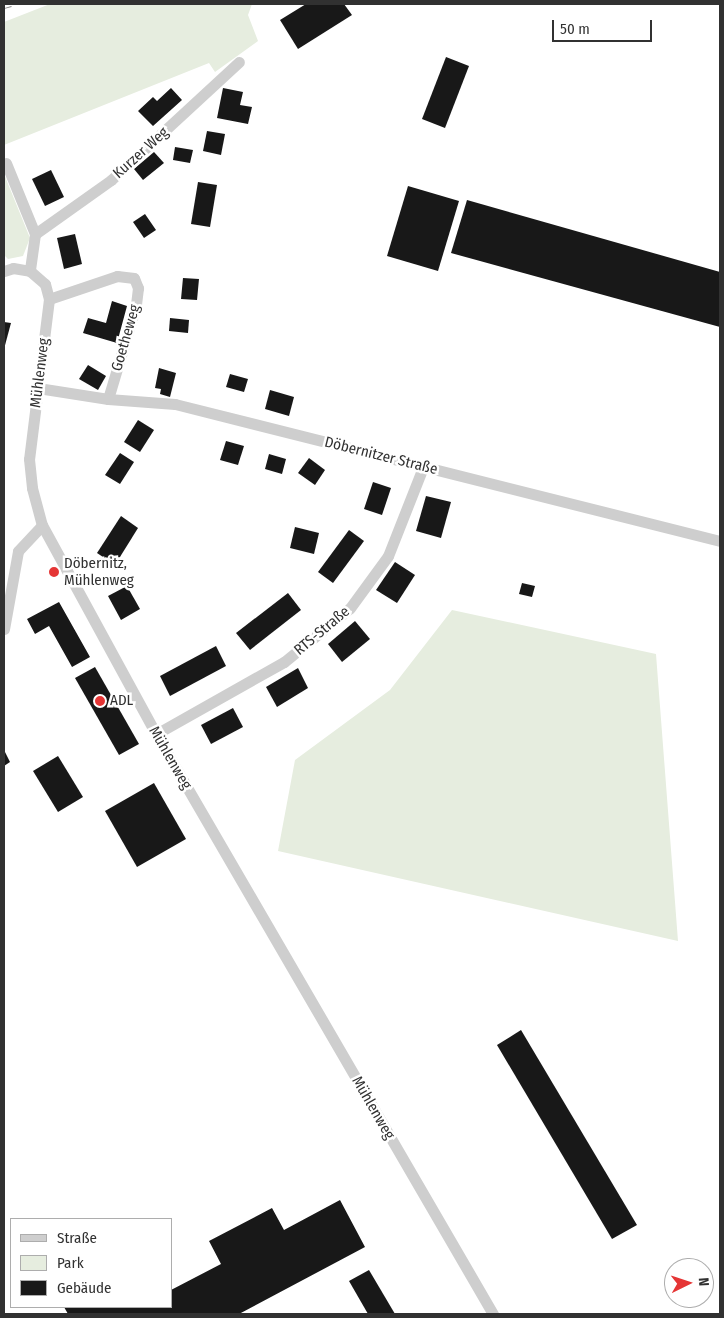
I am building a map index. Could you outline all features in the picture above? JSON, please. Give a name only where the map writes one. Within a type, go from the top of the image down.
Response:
[{"type":"street","name":"Kurzer Weg","points":[[35,234],[111,180],[239,62]]},
{"type":"street","points":[[6,163],[35,234],[30,271]]},
{"type":"street","points":[[4,271],[14,268],[30,271],[45,284],[48,299]]},
{"type":"street","name":"Goetheweg","points":[[48,299],[117,276],[134,278],[138,288],[136,305],[108,399]]},
{"type":"street","name":"Mühlenweg","points":[[48,299],[29,458],[32,488],[42,525],[156,734],[493,1314]]},
{"type":"street","name":"Döbernitzer Straße","points":[[38,388],[108,399],[175,404],[720,541]]},
{"type":"street","name":"RTS-Straße","points":[[156,734],[284,662],[350,608],[388,556],[423,467]]},
{"type":"street","points":[[4,624],[18,551],[42,525]]},
{"type":"green space","points":[[50,4],[252,4],[248,15],[258,41],[215,72],[209,63],[4,145],[4,22]]},
{"type":"green space","points":[[4,174],[30,238],[23,256],[8,259],[4,255]]},
{"type":"green space","points":[[452,610],[656,654],[678,941],[278,851],[295,760],[390,690]]},
{"type":"building","points":[[306,4],[344,4],[352,15],[298,49],[280,20]]},
{"type":"building","points":[[446,57],[469,66],[445,128],[422,119]]},
{"type":"building","points":[[171,88],[182,100],[153,126],[138,111],[153,97],[157,101]]},
{"type":"building","points":[[223,88],[243,92],[240,105],[252,107],[248,124],[217,118]]},
{"type":"building","points":[[207,131],[225,134],[221,155],[203,151]]},
{"type":"building","points":[[175,147],[193,150],[190,163],[173,160]]},
{"type":"building","points":[[154,152],[164,163],[143,180],[134,169]]},
{"type":"building","points":[[51,170],[64,197],[45,206],[32,179]]},
{"type":"building","points":[[198,182],[217,185],[210,227],[191,224]]},
{"type":"building","points":[[408,186],[459,201],[438,271],[387,256]]},
{"type":"building","points":[[467,200],[720,272],[720,327],[451,253]]},
{"type":"building","points":[[145,214],[156,230],[144,238],[133,222]]},
{"type":"building","points":[[75,234],[82,264],[64,269],[57,238]]},
{"type":"building","points":[[183,278],[199,279],[197,300],[181,299]]},
{"type":"building","points":[[112,301],[127,306],[117,343],[83,333],[88,318],[106,323]]},
{"type":"building","points":[[170,318],[189,320],[188,333],[169,331]]},
{"type":"building","points":[[4,322],[11,323],[4,349]]},
{"type":"building","points":[[88,365],[106,376],[98,390],[79,379]]},
{"type":"building","points":[[159,368],[176,373],[170,397],[160,394],[161,389],[155,388]]},
{"type":"building","points":[[230,374],[248,379],[244,392],[226,387]]},
{"type":"building","points":[[270,390],[294,397],[289,416],[265,409]]},
{"type":"building","points":[[138,420],[154,430],[140,452],[124,442]]},
{"type":"building","points":[[226,441],[244,446],[238,465],[220,460]]},
{"type":"building","points":[[120,453],[134,462],[120,484],[105,475]]},
{"type":"building","points":[[269,454],[286,459],[282,474],[265,469]]},
{"type":"building","points":[[309,458],[325,470],[315,485],[298,473]]},
{"type":"building","points":[[373,482],[391,488],[382,515],[364,509]]},
{"type":"building","points":[[426,496],[451,502],[441,538],[416,531]]},
{"type":"building","points":[[121,516],[138,528],[115,565],[97,553]]},
{"type":"building","points":[[295,527],[319,533],[314,554],[290,548]]},
{"type":"building","points":[[349,530],[364,541],[333,583],[318,572]]},
{"type":"building","points":[[395,562],[415,575],[397,603],[376,590]]},
{"type":"building","points":[[522,583],[535,586],[532,597],[519,594]]},
{"type":"building","points":[[127,586],[140,609],[121,620],[108,596]]},
{"type":"building","points":[[288,593],[301,610],[250,650],[236,633]]},
{"type":"building","points":[[59,602],[90,657],[72,667],[49,626],[35,634],[27,619]]},
{"type":"building","points":[[355,621],[370,639],[342,662],[328,644]]},
{"type":"building","points":[[216,646],[226,666],[170,696],[160,676]]},
{"type":"building","points":[[95,667],[139,744],[119,755],[75,678]]},
{"type":"building","points":[[298,668],[308,688],[277,707],[266,687]]},
{"type":"building","points":[[233,708],[243,727],[211,744],[201,725]]},
{"type":"building","points":[[4,750],[10,762],[4,766]]},
{"type":"building","points":[[58,756],[83,797],[58,812],[33,771]]},
{"type":"building","points":[[154,783],[186,839],[137,867],[105,811]]},
{"type":"building","points":[[521,1030],[637,1225],[612,1239],[497,1045]]},
{"type":"building","points":[[340,1200],[365,1247],[239,1314],[68,1314],[65,1308],[172,1308],[172,1289],[221,1264],[209,1241],[272,1208],[284,1230]]},
{"type":"building","points":[[369,1270],[395,1314],[368,1314],[349,1281]]},
{"type":"railway","points":[[4,6],[11,4]]},
{"type":"place","name":"Döbernitz, Mühlenweg","points":[[54,572]]},
{"type":"place","name":"ADL","points":[[100,701]]}]
